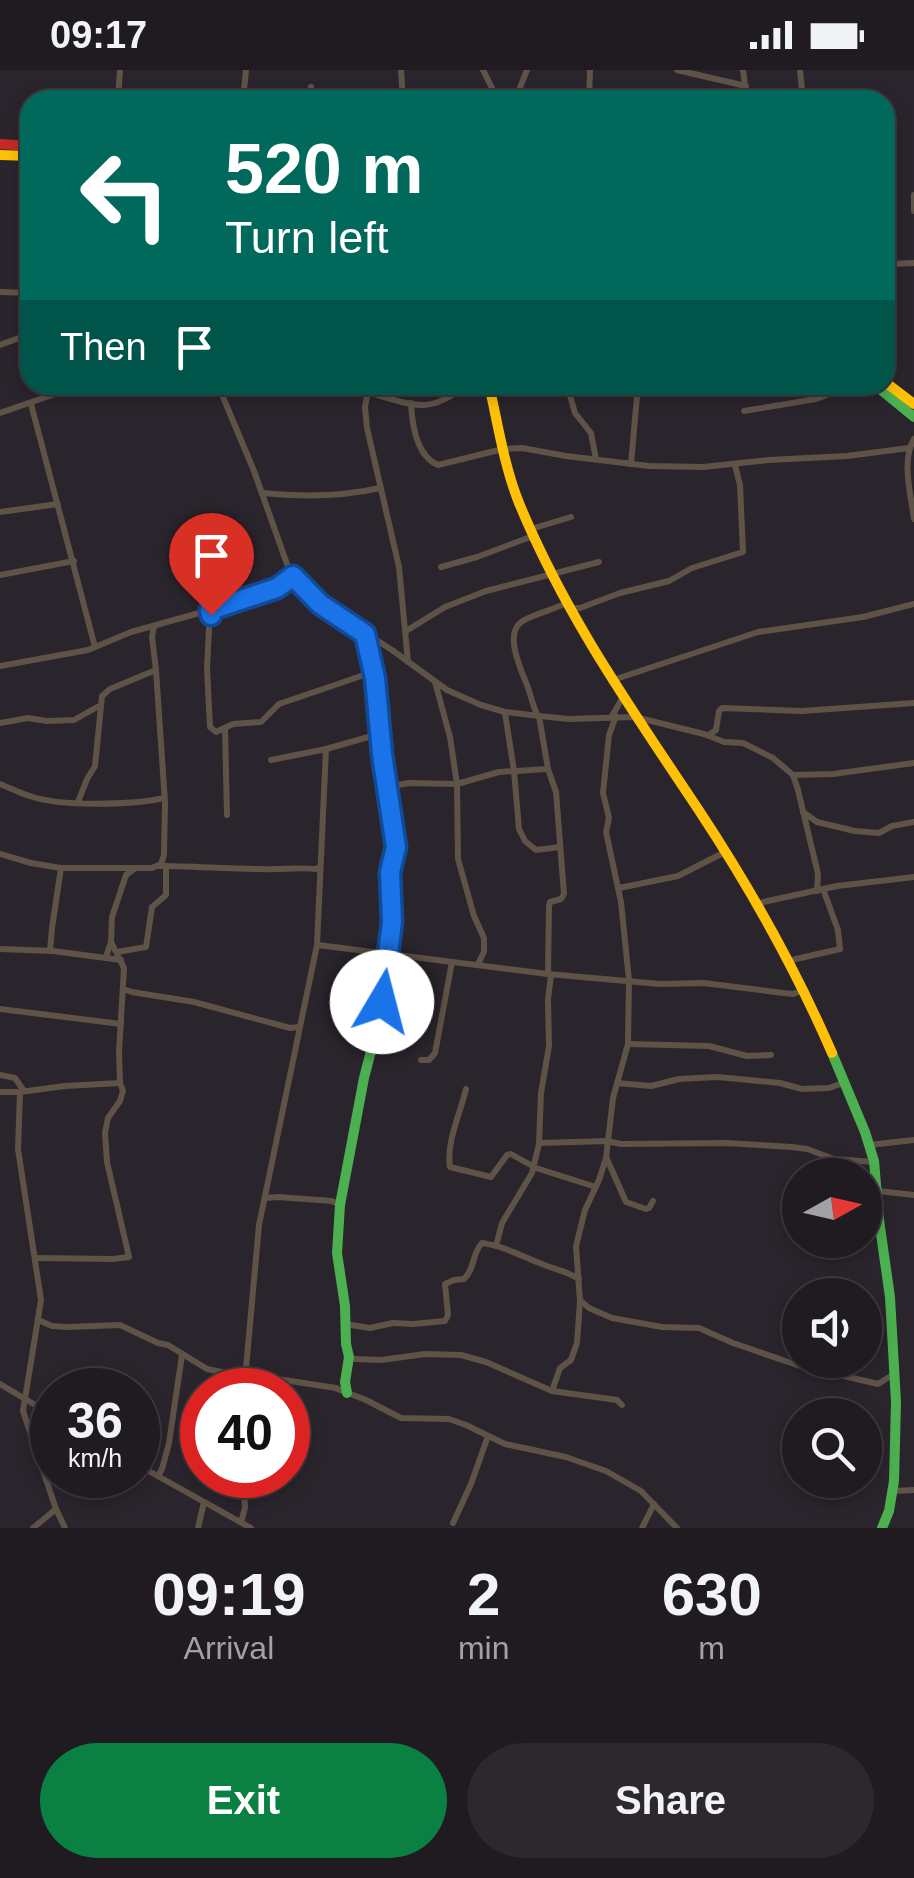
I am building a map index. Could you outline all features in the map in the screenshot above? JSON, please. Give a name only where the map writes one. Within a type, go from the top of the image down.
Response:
[{"type":"main road","points":[[491,395],[518,500],[551,572],[622,697],[759,904],[802,990],[873,1158]]},
{"type":"main road","points":[[887,395],[914,417]]},
{"type":"main road","points":[[342,1388],[351,1360],[337,1253],[338,1201],[378,1028],[389,953],[393,909],[390,872],[396,847],[374,672],[365,634]]},
{"type":"main road","points":[[882,1191],[879,1220],[890,1297],[896,1417],[892,1491],[882,1528]]},
{"type":"street","points":[[677,70],[746,86]]},
{"type":"street","points":[[743,70],[746,90]]},
{"type":"street","points":[[914,196],[914,211]]},
{"type":"street","points":[[0,412],[55,395]]},
{"type":"street","points":[[222,395],[293,576],[320,604],[447,690],[505,712],[568,718],[635,717],[724,742],[746,744],[773,758],[793,775],[820,888],[838,930],[840,949],[786,960]]},
{"type":"street","points":[[367,395],[367,428],[400,567],[408,662]]},
{"type":"street","points":[[388,395],[426,405],[452,395]]},
{"type":"street","points":[[570,395],[575,413],[592,433],[596,459]]},
{"type":"street","points":[[630,464],[637,395]]},
{"type":"street","points":[[744,411],[827,395]]},
{"type":"street","points":[[411,403],[418,440],[434,464],[522,448],[671,467],[735,465],[908,448]]},
{"type":"street","points":[[31,404],[95,647]]},
{"type":"street","points":[[914,439],[908,448],[914,518]]},
{"type":"street","points":[[496,1246],[502,1223],[535,1169],[542,1078],[549,1046],[548,906],[564,894],[556,792],[538,716],[516,660],[516,630],[522,622],[668,581],[692,568],[743,552],[740,485],[735,465]]},
{"type":"street","points":[[262,493],[332,495],[380,488]]},
{"type":"street","points":[[0,512],[58,504]]},
{"type":"street","points":[[441,567],[477,558],[571,517]]},
{"type":"street","points":[[0,575],[74,561]]},
{"type":"street","points":[[406,631],[445,607],[509,584],[599,562]]},
{"type":"street","points":[[0,666],[95,647],[277,588],[293,576]]},
{"type":"street","points":[[613,680],[758,632],[863,617],[914,604]]},
{"type":"street","points":[[210,610],[207,668],[210,727],[216,732],[233,724],[261,722],[279,704],[374,672]]},
{"type":"street","points":[[117,952],[146,947],[152,908],[166,896],[154,626]]},
{"type":"street","points":[[143,629],[152,637]]},
{"type":"street","points":[[78,802],[94,766],[102,696],[156,670]]},
{"type":"street","points":[[435,682],[450,737],[458,859],[484,938],[482,964]]},
{"type":"street","points":[[552,1391],[558,1372],[570,1360],[577,1344],[580,1280],[576,1246],[606,1158],[612,1098],[628,1044],[628,980],[603,793],[608,735],[622,697]]},
{"type":"street","points":[[708,736],[716,730],[722,708],[802,711],[914,703]]},
{"type":"street","points":[[526,714],[531,704]]},
{"type":"street","points":[[0,722],[28,718],[74,720],[100,706]]},
{"type":"street","points":[[505,712],[519,829],[536,850],[560,847]]},
{"type":"street","points":[[226,729],[227,815]]},
{"type":"street","points":[[271,760],[380,734]]},
{"type":"street","points":[[246,1368],[259,1225],[317,945],[326,749]]},
{"type":"street","points":[[793,775],[914,763]]},
{"type":"street","points":[[386,787],[456,784],[498,772],[548,769]]},
{"type":"street","points":[[0,784],[58,802],[133,804],[164,798]]},
{"type":"street","points":[[804,812],[818,822],[848,830],[879,832],[914,822]]},
{"type":"street","points":[[807,829],[818,822]]},
{"type":"street","points":[[618,888],[678,876],[725,852]]},
{"type":"street","points":[[0,854],[61,868],[124,872],[164,864],[188,868],[319,870]]},
{"type":"street","points":[[50,950],[61,868]]},
{"type":"street","points":[[106,957],[124,872]]},
{"type":"street","points":[[759,904],[820,888],[914,877]]},
{"type":"street","points":[[35,1258],[129,1257],[106,1148],[108,1118],[123,1091],[122,960],[112,942]]},
{"type":"street","points":[[317,945],[550,974],[667,984],[704,983],[783,994],[802,990]]},
{"type":"street","points":[[0,949],[50,950],[122,960]]},
{"type":"street","points":[[422,1060],[430,1060],[434,1053],[452,962]]},
{"type":"street","points":[[122,993],[194,1002],[290,1028],[299,1027]]},
{"type":"street","points":[[0,1010],[121,1024]]},
{"type":"street","points":[[628,1044],[709,1046],[748,1056],[771,1054]]},
{"type":"street","points":[[0,1075],[17,1079],[22,1092],[18,1149],[41,1300],[23,1398],[22,1411],[30,1436]]},
{"type":"street","points":[[617,1083],[651,1086],[680,1079],[718,1077],[802,1088],[828,1088],[843,1083]]},
{"type":"street","points":[[0,1092],[120,1083]]},
{"type":"street","points":[[466,1090],[452,1138],[449,1166],[492,1177],[506,1155],[511,1154],[535,1169],[596,1187]]},
{"type":"street","points":[[869,1144],[914,1140]]},
{"type":"street","points":[[539,1143],[607,1141],[792,1147],[831,1158]]},
{"type":"street","points":[[606,1158],[626,1202],[646,1208],[653,1201]]},
{"type":"street","points":[[883,1195],[914,1195]]},
{"type":"street","points":[[264,1198],[338,1201]]},
{"type":"street","points":[[347,1324],[370,1328],[445,1321],[445,1284],[464,1280],[480,1243],[568,1272],[580,1280]]},
{"type":"street","points":[[568,1272],[578,1266]]},
{"type":"street","points":[[580,1300],[612,1318],[670,1328],[699,1328],[822,1371],[878,1384],[894,1374]]},
{"type":"street","points":[[38,1320],[68,1328],[120,1325],[168,1345],[205,1368]]},
{"type":"street","points":[[160,1472],[169,1442],[182,1354]]},
{"type":"street","points":[[351,1360],[461,1355],[552,1391],[617,1400],[622,1405]]},
{"type":"street","points":[[310,1383],[342,1388],[401,1418],[443,1418],[512,1446],[566,1457],[606,1472],[634,1487],[677,1528]]},
{"type":"street","points":[[0,1384],[30,1402]]},
{"type":"street","points":[[453,1523],[488,1436]]},
{"type":"street","points":[[160,1477],[251,1528]]},
{"type":"street","points":[[892,1491],[914,1490]]},
{"type":"street","points":[[52,1498],[65,1528]]},
{"type":"street","points":[[241,1522],[244,1498]]},
{"type":"street","points":[[198,1528],[204,1502]]},
{"type":"street","points":[[642,1528],[654,1504]]},
{"type":"street","points":[[33,1528],[56,1508]]},
{"type":"traffic: fast","points":[[887,395],[914,417]]},
{"type":"traffic: fast","points":[[347,1393],[349,1357],[337,1253],[340,1205],[379,1020]]},
{"type":"traffic: fast","points":[[832,1053],[874,1161],[890,1297],[896,1402],[894,1481],[882,1528]]},
{"type":"traffic: slow","points":[[0,155],[20,156]]},
{"type":"traffic: slow","points":[[895,390],[914,404]]},
{"type":"traffic: slow","points":[[491,395],[514,489],[558,585],[602,662],[754,900],[788,960],[832,1053]]},
{"type":"traffic: slow","points":[[365,633],[375,678],[395,847],[390,872],[393,923],[379,1020]]},
{"type":"traffic: jam","points":[[0,144],[20,145]]},
{"type":"route","points":[[211,615],[210,610],[277,588],[293,576],[320,604],[365,634],[375,678],[388,807],[396,847],[390,872],[393,909],[382,1002]]}]
